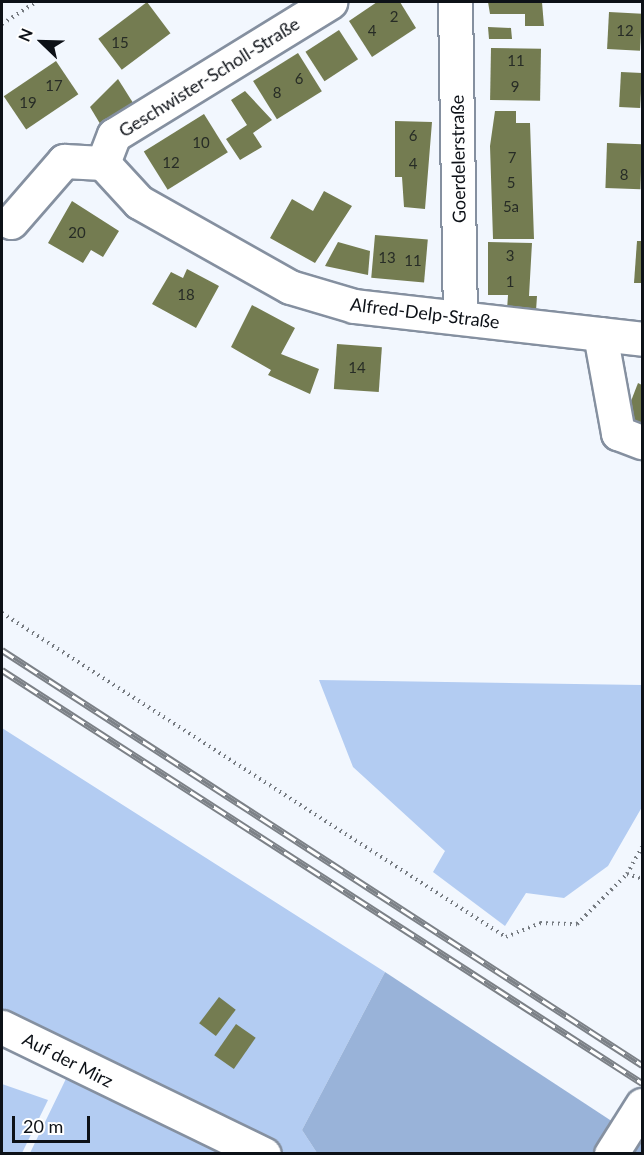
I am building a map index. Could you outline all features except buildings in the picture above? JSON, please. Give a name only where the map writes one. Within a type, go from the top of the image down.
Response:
[{"type":"street","name":"Geschwister-Scholl-Straße","points":[[103,163],[114,135],[330,2]]},
{"type":"street","name":"Goerdelerstraße","points":[[455,2],[460,317]]},
{"type":"street","points":[[11,222],[64,161],[103,163]]},
{"type":"street","name":"Alfred-Delp-Straße","points":[[103,163],[139,202],[290,287],[354,306],[642,339]]},
{"type":"street","points":[[600,334],[618,433],[642,442]]},
{"type":"street","name":"Auf der Mirz","points":[[2,1027],[264,1154]]},
{"type":"path","points":[[2,24],[36,2]]},
{"type":"path","points":[[2,613],[506,937],[540,923],[577,924],[627,874],[642,847]]},
{"type":"path","points":[[627,874],[642,879]]},
{"type":"shaded area","points":[[319,680],[642,685],[642,807],[608,866],[564,898],[526,893],[505,926],[433,872],[445,851],[353,767]]},
{"type":"shaded area","points":[[2,728],[385,972],[302,1130],[317,1153],[30,1153],[78,1054],[2,1016]]},
{"type":"shaded area","points":[[385,972],[642,1141],[642,1153],[317,1153],[302,1130]]},
{"type":"shaded area","points":[[2,1084],[48,1100],[22,1153],[2,1153]]},
{"type":"railway","points":[[2,650],[642,1065]]},
{"type":"railway","points":[[2,670],[642,1083]]}]
